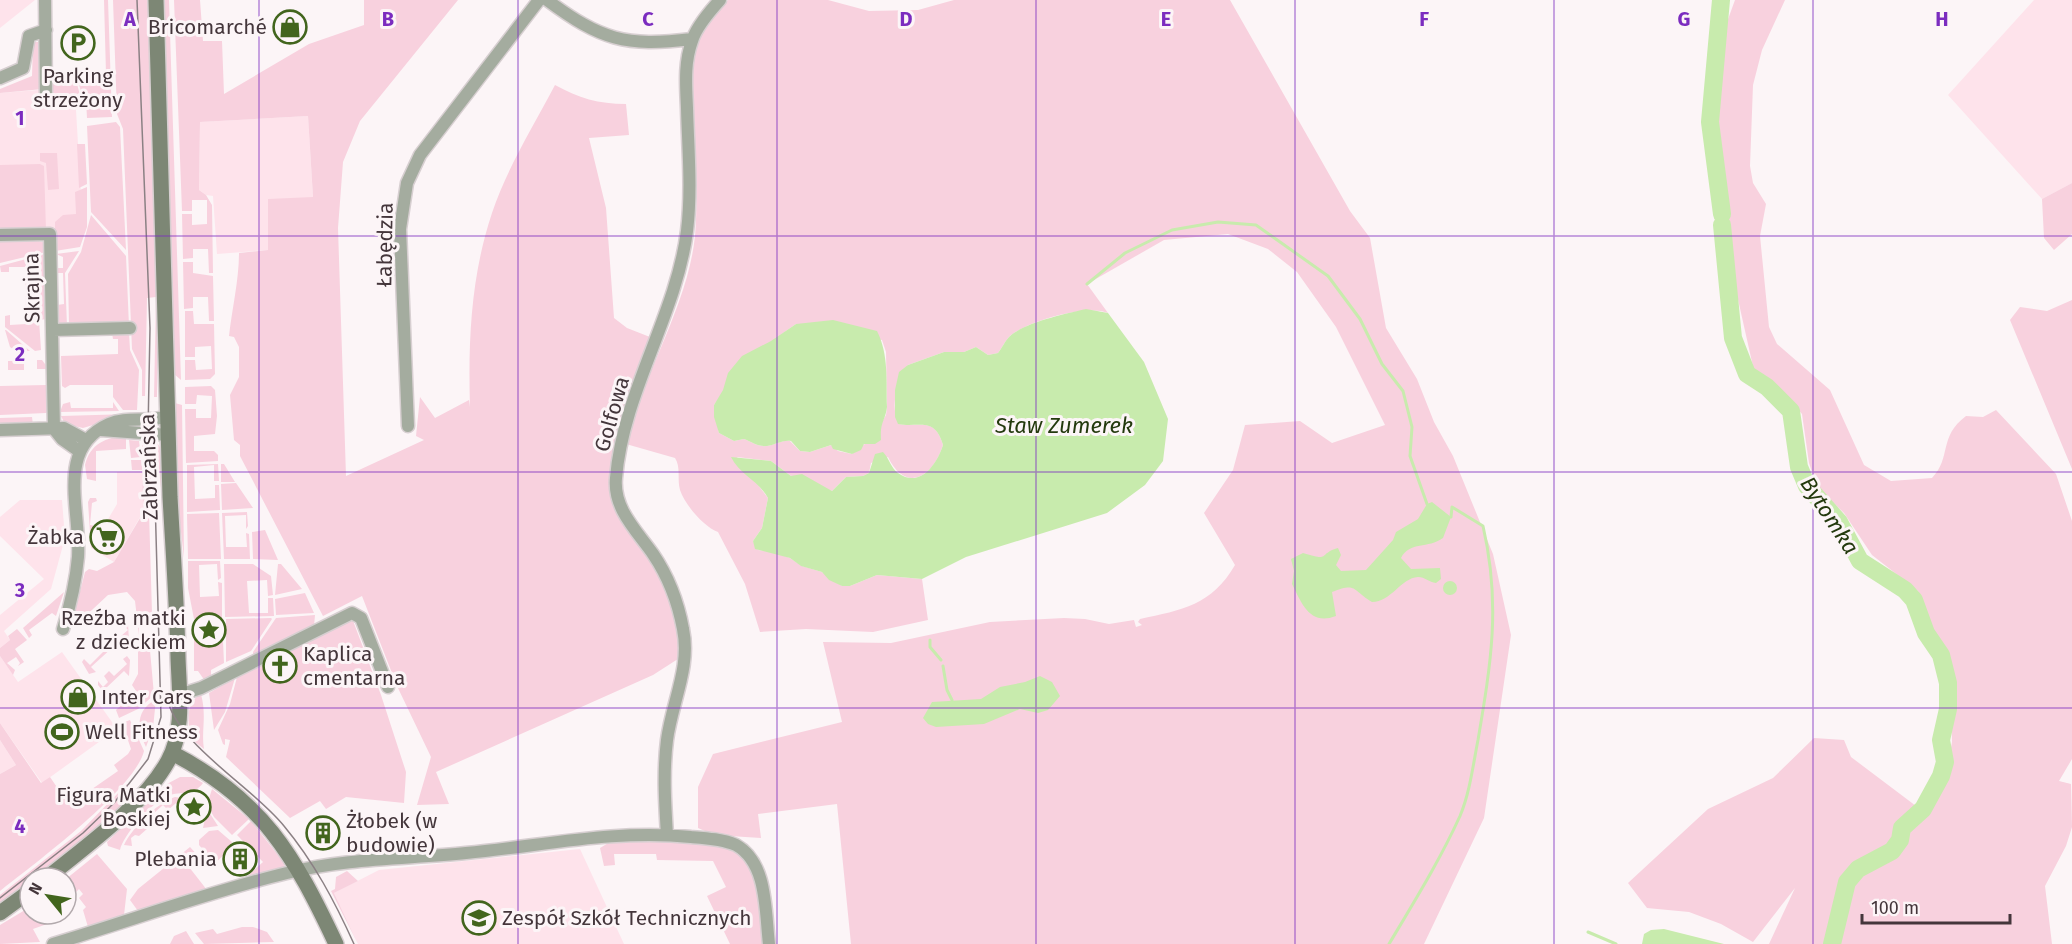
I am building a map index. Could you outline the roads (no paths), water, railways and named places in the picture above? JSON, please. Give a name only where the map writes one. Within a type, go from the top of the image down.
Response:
[{"type":"main road","name":"Zabrzańska","points":[[61,866],[140,797],[161,772],[171,753],[178,727],[179,695],[168,435],[156,0]]},
{"type":"main road","points":[[171,753],[214,778],[243,800],[279,839],[300,871],[336,944]]},
{"type":"main road","points":[[0,913],[18,900]]},
{"type":"street","points":[[45,0],[46,98]]},
{"type":"street","name":"Łabędzia","points":[[408,426],[400,229],[407,183],[420,155],[538,0]]},
{"type":"street","points":[[547,0],[582,26],[608,37],[664,42],[692,39]]},
{"type":"street","name":"Golfowa","points":[[667,835],[664,771],[667,737],[686,653],[684,630],[674,592],[653,554],[628,522],[615,480],[626,422],[674,293],[687,229],[689,190],[685,66],[692,39],[720,0]]},
{"type":"street","points":[[0,78],[23,68],[30,36],[46,30]]},
{"type":"street","name":"Skrajna","points":[[0,235],[50,234],[54,429]]},
{"type":"street","points":[[53,330],[130,328]]},
{"type":"street","points":[[63,629],[78,558],[74,477],[82,446],[112,422],[168,416]]},
{"type":"street","points":[[0,430],[54,429],[62,439],[82,446]]},
{"type":"street","points":[[100,430],[168,435]]},
{"type":"street","points":[[179,695],[201,688],[352,613],[361,618],[388,687]]},
{"type":"street","points":[[53,944],[300,871],[360,860],[465,853],[592,836],[667,835],[710,838],[735,845],[754,861],[760,880],[769,944]]},
{"type":"water","name":"Staw Zumerek","points":[[1086,309],[1108,313],[1144,362],[1168,419],[1163,461],[1145,485],[1107,513],[966,557],[922,579],[877,575],[850,586],[842,586],[829,580],[822,572],[801,566],[790,558],[755,549],[753,541],[762,528],[768,498],[731,457],[771,461],[791,476],[802,474],[832,491],[846,477],[863,476],[869,473],[875,454],[883,452],[898,473],[913,478],[920,476],[937,460],[943,445],[940,436],[931,427],[898,424],[895,417],[895,390],[899,372],[908,365],[944,352],[964,352],[976,347],[988,355],[998,353],[1009,337],[1025,327]]},
{"type":"water","points":[[833,320],[877,331],[881,340],[886,368],[887,407],[881,429],[881,440],[875,444],[864,444],[861,450],[852,454],[833,449],[831,445],[810,452],[800,451],[791,441],[761,446],[744,439],[734,441],[719,433],[714,417],[714,405],[723,390],[728,373],[742,356],[771,341],[796,324]]},
{"type":"water","points":[[1432,502],[1451,517],[1443,538],[1409,549],[1401,558],[1411,569],[1440,568],[1441,579],[1436,583],[1420,577],[1412,578],[1385,598],[1372,602],[1354,589],[1340,589],[1332,592],[1336,616],[1327,618],[1313,616],[1303,606],[1292,584],[1294,571],[1291,559],[1303,553],[1321,557],[1338,548],[1341,555],[1336,565],[1341,571],[1366,570],[1393,540],[1396,532],[1418,519],[1427,504]]},
{"type":"water","points":[[1447,581],[1453,581],[1457,588],[1453,595],[1447,595],[1443,591],[1443,585]]},
{"type":"water","points":[[1040,676],[1052,682],[1060,696],[1048,710],[1038,713],[1020,709],[984,724],[936,727],[928,724],[923,718],[932,702],[981,699],[1000,687],[1025,682]]},
{"type":"water","points":[[1664,929],[1724,944],[1642,944],[1644,934],[1651,930]]},
{"type":"waterway","name":"Bytomka","points":[[1721,0],[1710,122],[1722,214]]},
{"type":"waterway","points":[[1087,284],[1125,253],[1172,230],[1218,222],[1256,225],[1328,276],[1360,319],[1382,364],[1403,391],[1412,427],[1410,456],[1427,504]]},
{"type":"waterway","name":"Bytomka","points":[[1722,225],[1733,338],[1747,374],[1767,387],[1791,411],[1799,467],[1807,486],[1839,522],[1860,561],[1905,590],[1914,600],[1926,633],[1941,655],[1948,683],[1948,709],[1941,740],[1945,762],[1941,776],[1923,809],[1902,828],[1900,840],[1892,851],[1858,869],[1847,882],[1832,944]]},
{"type":"waterway","points":[[1389,944],[1435,865],[1460,816],[1471,778],[1487,685],[1493,608],[1492,582],[1483,526],[1452,507],[1451,517]]},
{"type":"waterway","points":[[930,640],[930,647],[941,660]]},
{"type":"waterway","points":[[943,666],[947,690],[952,700]]},
{"type":"waterway","points":[[1588,932],[1616,944]]},
{"type":"tram line","points":[[0,898],[83,833],[114,803],[148,759],[161,717],[155,498],[148,431],[150,328],[137,0]]},
{"type":"tram line","points":[[166,695],[184,731],[199,748],[270,811],[295,840],[323,883],[354,944]]},
{"type":"place","name":"Bricomarché","points":[[290,27]]},
{"type":"place","name":"Parking strzeżony","points":[[78,43]]},
{"type":"place","name":"Żabka","points":[[107,537]]},
{"type":"place","name":"Rzeźba matki z dzieckiem","points":[[209,630]]},
{"type":"place","name":"Kaplica cmentarna","points":[[280,666]]},
{"type":"place","name":"Inter Cars","points":[[78,697]]},
{"type":"place","name":"Well Fitness","points":[[62,732]]},
{"type":"place","name":"Figura Matki Boskiej","points":[[194,807]]},
{"type":"place","name":"Żłobek (w budowie)","points":[[323,833]]},
{"type":"place","name":"Plebania","points":[[240,859]]},
{"type":"place","name":"Zespół Szkół Technicznych","points":[[479,918]]}]
